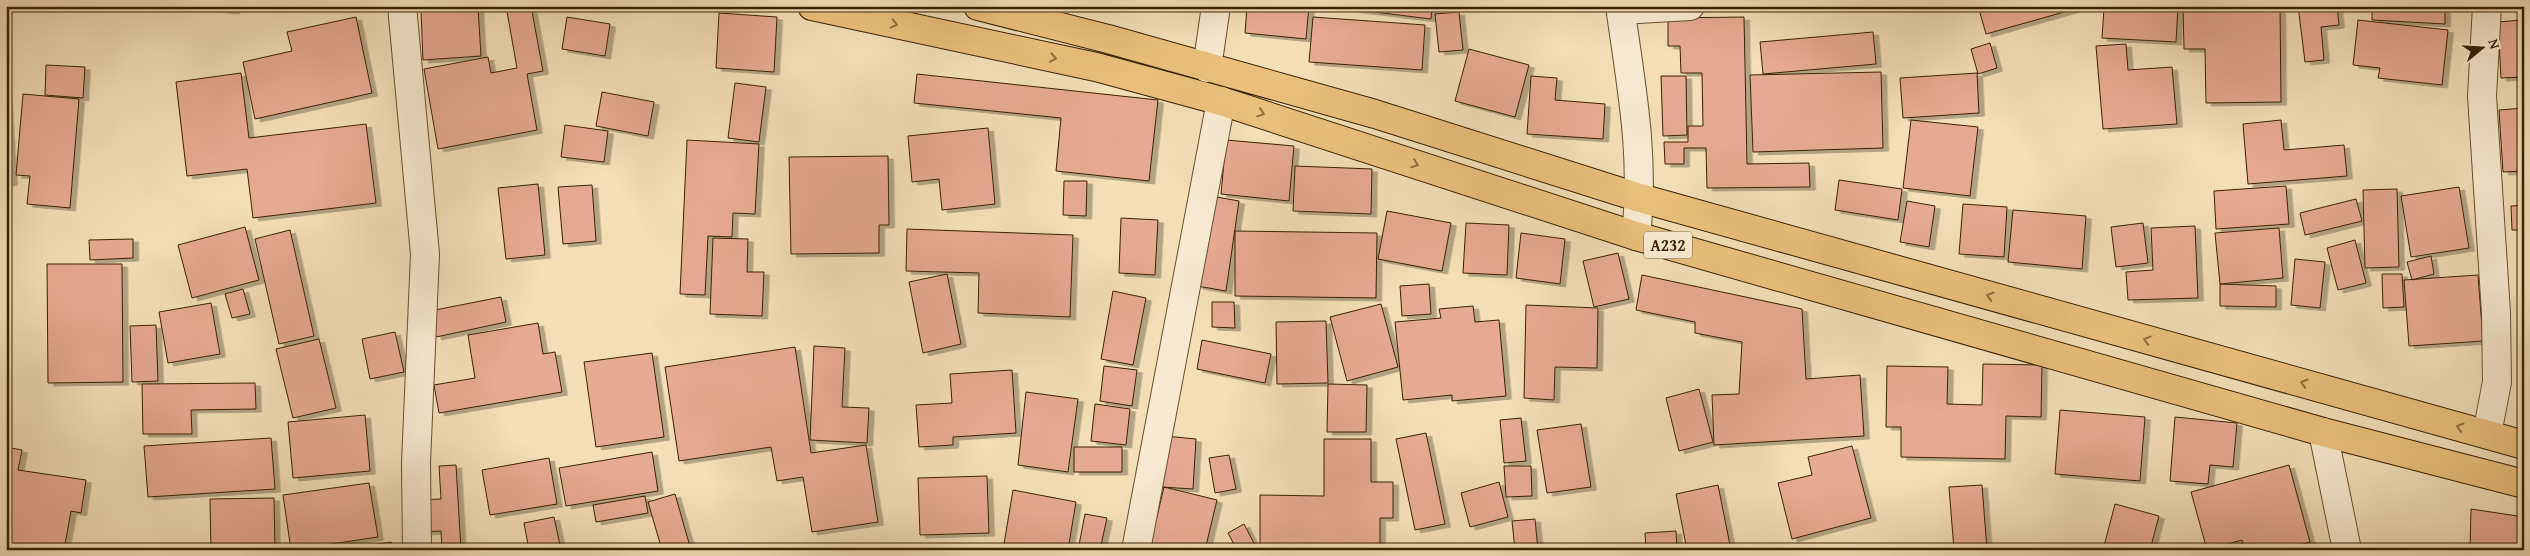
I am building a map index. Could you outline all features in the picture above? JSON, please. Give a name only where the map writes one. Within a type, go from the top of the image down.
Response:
[{"type":"main road","name":"A232","points":[[812,6],[1096,67],[1221,101],[1636,236],[2323,432],[2524,484]]},
{"type":"main road","name":"A232","points":[[978,6],[1375,114],[1640,198],[2524,445]]},
{"type":"street","points":[[402,6],[425,254],[416,462],[417,550]]},
{"type":"street","points":[[1207,68],[1216,6]]},
{"type":"street","points":[[1636,236],[1640,198],[1638,141],[1632,78],[1621,8],[1690,6]]},
{"type":"street","points":[[2486,434],[2497,382],[2496,313],[2482,96],[2487,6]]},
{"type":"street","points":[[1136,550],[1221,101]]},
{"type":"street","points":[[2323,432],[2347,550]]},
{"type":"building","points":[[88,6],[107,6],[107,9]]},
{"type":"building","points":[[178,6],[235,6],[234,11]]},
{"type":"building","points":[[340,6],[385,6],[385,7],[340,9]]},
{"type":"building","points":[[506,6],[531,6],[543,71],[527,74],[537,130],[438,149],[424,69],[488,57],[491,73],[517,68]]},
{"type":"building","points":[[1247,6],[1309,6],[1306,39],[1245,33]]},
{"type":"building","points":[[1326,6],[1432,6],[1431,19]]},
{"type":"building","points":[[1978,6],[2081,6],[2082,7],[1986,34]]},
{"type":"building","points":[[2145,6],[2178,6],[2176,42],[2102,38],[2104,8],[2145,10]]},
{"type":"building","points":[[2183,6],[2280,6],[2281,102],[2206,103],[2205,49],[2184,49]]},
{"type":"building","points":[[2298,6],[2337,6],[2339,25],[2321,27],[2324,60],[2305,62]]},
{"type":"building","points":[[2372,6],[2445,7],[2445,24],[2372,20]]},
{"type":"building","points":[[478,7],[481,56],[423,60],[421,11]]},
{"type":"building","points":[[1459,12],[1463,50],[1439,52],[1435,14]]},
{"type":"building","points":[[719,13],[777,17],[774,72],[716,68]]},
{"type":"building","points":[[356,17],[372,93],[255,119],[243,62],[292,51],[287,32]]},
{"type":"building","points":[[567,17],[610,24],[605,56],[562,49]]},
{"type":"building","points":[[1313,17],[1425,25],[1422,70],[1309,62]]},
{"type":"building","points":[[1744,17],[1747,164],[1809,163],[1810,187],[1707,188],[1706,148],[1684,148],[1684,164],[1665,164],[1664,142],[1688,142],[1688,126],[1703,126],[1702,73],[1681,73],[1680,46],[1668,46],[1668,18]]},
{"type":"building","points":[[2358,20],[2448,30],[2442,85],[2378,78],[2380,68],[2353,65]]},
{"type":"building","points":[[2522,20],[2524,77],[2501,78],[2498,22]]},
{"type":"building","points":[[1873,32],[1876,64],[1763,74],[1760,42]]},
{"type":"building","points":[[1990,43],[1997,68],[1978,74],[1971,49]]},
{"type":"building","points":[[2126,44],[2128,70],[2172,67],[2177,124],[2103,129],[2096,46]]},
{"type":"building","points":[[1469,49],[1529,65],[1515,117],[1455,101]]},
{"type":"building","points":[[46,65],[85,67],[83,98],[45,95]]},
{"type":"building","points":[[1881,72],[1883,148],[1753,152],[1750,75]]},
{"type":"building","points":[[241,73],[249,138],[366,124],[376,203],[253,218],[247,169],[187,176],[176,82]]},
{"type":"building","points":[[1977,73],[1979,113],[1903,118],[1900,78]]},
{"type":"building","points":[[917,74],[1158,100],[1149,181],[1056,171],[1061,118],[914,103]]},
{"type":"building","points":[[1531,76],[1557,78],[1555,100],[1605,104],[1603,139],[1527,134]]},
{"type":"building","points":[[1661,76],[1686,76],[1687,135],[1663,136]]},
{"type":"building","points":[[735,83],[766,87],[759,142],[728,138]]},
{"type":"building","points":[[6,92],[12,182],[6,183]]},
{"type":"building","points":[[602,92],[654,102],[648,136],[596,126]]},
{"type":"building","points":[[23,94],[79,99],[70,208],[27,204],[30,176],[16,175]]},
{"type":"building","points":[[2524,108],[2524,171],[2503,172],[2499,110]]},
{"type":"building","points":[[1911,120],[1978,127],[1970,196],[1903,188]]},
{"type":"building","points":[[2281,120],[2284,150],[2344,145],[2347,176],[2248,184],[2243,124]]},
{"type":"building","points":[[565,125],[608,131],[604,162],[561,157]]},
{"type":"building","points":[[988,128],[995,204],[942,210],[939,179],[912,182],[908,136]]},
{"type":"building","points":[[687,140],[759,144],[755,214],[733,213],[732,237],[708,236],[705,295],[680,294]]},
{"type":"building","points":[[1226,140],[1294,146],[1289,201],[1221,194]]},
{"type":"building","points":[[888,156],[889,225],[879,225],[879,253],[791,254],[789,157]]},
{"type":"building","points":[[1295,166],[1372,169],[1371,214],[1293,211]]},
{"type":"building","points":[[1839,180],[1902,189],[1898,220],[1835,210]]},
{"type":"building","points":[[1064,181],[1087,181],[1086,216],[1063,215]]},
{"type":"building","points":[[538,184],[545,255],[506,259],[498,188]]},
{"type":"building","points":[[592,185],[596,241],[563,244],[558,187]]},
{"type":"building","points":[[2286,186],[2289,224],[2216,229],[2214,191]]},
{"type":"building","points":[[2459,187],[2469,248],[2411,257],[2401,196]]},
{"type":"building","points":[[2397,189],[2399,267],[2365,268],[2363,190]]},
{"type":"building","points":[[1211,196],[1239,201],[1226,291],[1197,286]]},
{"type":"building","points":[[2356,199],[2362,221],[2305,235],[2300,213]]},
{"type":"building","points":[[1907,201],[1935,206],[1929,247],[1900,242]]},
{"type":"building","points":[[1963,204],[2007,207],[2004,257],[1959,254]]},
{"type":"building","points":[[2524,205],[2524,230],[2512,230],[2511,206]]},
{"type":"building","points":[[2013,210],[2086,216],[2082,269],[2008,262]]},
{"type":"building","points":[[1387,211],[1451,223],[1442,271],[1378,259]]},
{"type":"building","points":[[1121,218],[1158,220],[1155,275],[1119,273]]},
{"type":"building","points":[[1466,223],[1509,225],[1507,275],[1463,273]]},
{"type":"building","points":[[2143,223],[2148,263],[2116,267],[2111,227]]},
{"type":"building","points":[[2195,226],[2198,298],[2128,300],[2126,272],[2153,270],[2151,228]]},
{"type":"building","points":[[245,227],[259,280],[192,298],[178,245]]},
{"type":"building","points":[[2279,228],[2283,278],[2220,284],[2215,233]]},
{"type":"building","points":[[907,229],[1073,235],[1070,317],[978,313],[979,273],[906,271]]},
{"type":"building","points":[[290,230],[314,336],[279,344],[255,239]]},
{"type":"building","points":[[1235,231],[1377,233],[1376,298],[1235,296]]},
{"type":"building","points":[[1521,233],[1565,239],[1560,284],[1516,278]]},
{"type":"building","points":[[713,238],[748,239],[747,272],[764,272],[762,316],[710,314]]},
{"type":"building","points":[[133,239],[133,258],[90,260],[89,240]]},
{"type":"building","points":[[2355,240],[2366,283],[2338,290],[2327,248]]},
{"type":"building","points":[[1618,253],[1629,299],[1594,307],[1583,261]]},
{"type":"building","points":[[2431,256],[2434,274],[2412,280],[2407,262]]},
{"type":"building","points":[[2295,259],[2325,262],[2320,308],[2291,305]]},
{"type":"building","points":[[47,264],[122,264],[123,382],[48,383]]},
{"type":"building","points":[[947,274],[961,344],[923,353],[909,282]]},
{"type":"building","points":[[2382,274],[2402,274],[2404,307],[2383,308]]},
{"type":"building","points":[[1642,275],[1802,309],[1806,379],[1860,375],[1864,436],[1714,445],[1712,395],[1739,394],[1742,342],[1695,333],[1695,322],[1636,310]]},
{"type":"building","points":[[2478,275],[2483,341],[2409,346],[2404,280]]},
{"type":"building","points":[[1429,284],[1431,314],[1402,316],[1400,286]]},
{"type":"building","points":[[2220,284],[2276,286],[2276,307],[2220,306]]},
{"type":"building","points":[[243,289],[250,314],[232,318],[225,294]]},
{"type":"building","points":[[1113,291],[1146,298],[1133,365],[1101,359]]},
{"type":"building","points":[[501,297],[506,322],[436,337],[430,311]]},
{"type":"building","points":[[1212,302],[1234,302],[1235,328],[1212,327]]},
{"type":"building","points":[[211,303],[220,354],[168,363],[159,312]]},
{"type":"building","points":[[1381,304],[1398,367],[1347,381],[1330,317]]},
{"type":"building","points":[[1526,305],[1598,308],[1597,368],[1555,367],[1554,400],[1524,398]]},
{"type":"building","points":[[1473,306],[1475,322],[1499,320],[1506,396],[1452,401],[1452,395],[1403,400],[1395,322],[1441,318],[1439,309]]},
{"type":"building","points":[[1326,321],[1328,383],[1277,384],[1276,322]]},
{"type":"building","points":[[538,323],[543,354],[555,352],[562,392],[439,413],[434,385],[475,378],[468,335]]},
{"type":"building","points":[[156,325],[158,381],[132,382],[130,326]]},
{"type":"building","points":[[395,332],[404,372],[370,379],[362,339]]},
{"type":"building","points":[[319,339],[336,408],[293,418],[276,349]]},
{"type":"building","points":[[1202,340],[1271,354],[1265,383],[1197,369]]},
{"type":"building","points":[[814,346],[845,348],[842,407],[869,408],[867,443],[810,440]]},
{"type":"building","points":[[795,347],[811,453],[866,445],[878,522],[812,532],[803,477],[777,481],[771,447],[679,461],[665,367]]},
{"type":"building","points":[[652,353],[664,437],[596,447],[584,362]]},
{"type":"building","points":[[1983,364],[2042,365],[2041,417],[2006,416],[2005,459],[1901,457],[1901,427],[1886,427],[1887,366],[1948,367],[1947,404],[1982,405]]},
{"type":"building","points":[[1104,366],[1137,370],[1132,406],[1100,401]]},
{"type":"building","points":[[1012,370],[1016,433],[953,437],[953,445],[919,447],[916,405],[952,403],[950,374]]},
{"type":"building","points":[[255,383],[256,409],[191,410],[192,434],[143,434],[142,384]]},
{"type":"building","points":[[1328,384],[1367,385],[1366,432],[1327,432]]},
{"type":"building","points":[[1699,389],[1713,442],[1679,451],[1666,398]]},
{"type":"building","points":[[1026,392],[1078,399],[1068,472],[1018,465]]},
{"type":"building","points":[[1095,404],[1130,409],[1126,445],[1091,441]]},
{"type":"building","points":[[2060,410],[2145,417],[2140,481],[2055,474]]},
{"type":"building","points":[[365,415],[370,471],[293,478],[288,422]]},
{"type":"building","points":[[2175,417],[2237,423],[2233,467],[2210,465],[2208,484],[2170,481]]},
{"type":"building","points":[[1521,418],[1526,461],[1504,463],[1500,420]]},
{"type":"building","points":[[1581,424],[1591,487],[1547,493],[1537,430]]},
{"type":"building","points":[[1426,433],[1445,524],[1415,530],[1396,439]]},
{"type":"building","points":[[1165,436],[1196,439],[1193,489],[1161,487]]},
{"type":"building","points":[[271,438],[275,489],[148,497],[144,446]]},
{"type":"building","points":[[1324,439],[1371,439],[1371,482],[1393,482],[1393,518],[1380,518],[1380,550],[1260,550],[1260,495],[1324,496]]},
{"type":"building","points":[[1852,446],[1871,518],[1792,539],[1778,483],[1812,475],[1808,457]]},
{"type":"building","points":[[6,447],[22,450],[18,470],[86,480],[81,513],[71,511],[64,550],[6,550]]},
{"type":"building","points":[[1074,447],[1122,447],[1122,472],[1074,472]]},
{"type":"building","points":[[652,452],[658,491],[566,506],[559,468]]},
{"type":"building","points":[[1229,455],[1236,489],[1215,493],[1209,458]]},
{"type":"building","points":[[549,458],[557,504],[490,515],[482,470]]},
{"type":"building","points":[[456,465],[461,550],[442,550],[441,531],[420,532],[419,500],[441,499],[439,466]]},
{"type":"building","points":[[2289,465],[2310,542],[2282,550],[2245,550],[2242,540],[2207,550],[2191,492]]},
{"type":"building","points":[[1504,466],[1531,466],[1532,496],[1506,497]]},
{"type":"building","points":[[987,476],[989,533],[920,535],[918,478]]},
{"type":"building","points":[[1499,482],[1508,517],[1470,527],[1461,493]]},
{"type":"building","points":[[369,483],[378,537],[291,550],[283,495]]},
{"type":"building","points":[[1718,485],[1731,550],[1687,550],[1676,494]]},
{"type":"building","points":[[1982,485],[1987,550],[1954,550],[1949,487]]},
{"type":"building","points":[[1164,487],[1217,500],[1205,550],[1149,550]]},
{"type":"building","points":[[1013,490],[1076,502],[1068,550],[1003,550]]},
{"type":"building","points":[[675,494],[691,550],[662,550],[648,502]]},
{"type":"building","points":[[645,496],[648,513],[596,522],[593,505]]},
{"type":"building","points":[[274,498],[275,550],[211,550],[210,499]]},
{"type":"building","points":[[2115,504],[2159,516],[2150,550],[2103,550]]},
{"type":"building","points":[[2471,509],[2524,517],[2524,550],[2470,550]]},
{"type":"building","points":[[1085,514],[1107,518],[1100,550],[1078,550]]},
{"type":"building","points":[[554,517],[561,550],[529,550],[524,523]]},
{"type":"building","points":[[1535,519],[1538,550],[1515,550],[1512,521]]},
{"type":"building","points":[[1244,524],[1256,550],[1237,550],[1228,533]]},
{"type":"building","points":[[1676,531],[1677,550],[1646,550],[1645,533]]},
{"type":"building","points":[[391,542],[392,550],[340,550]]}]
